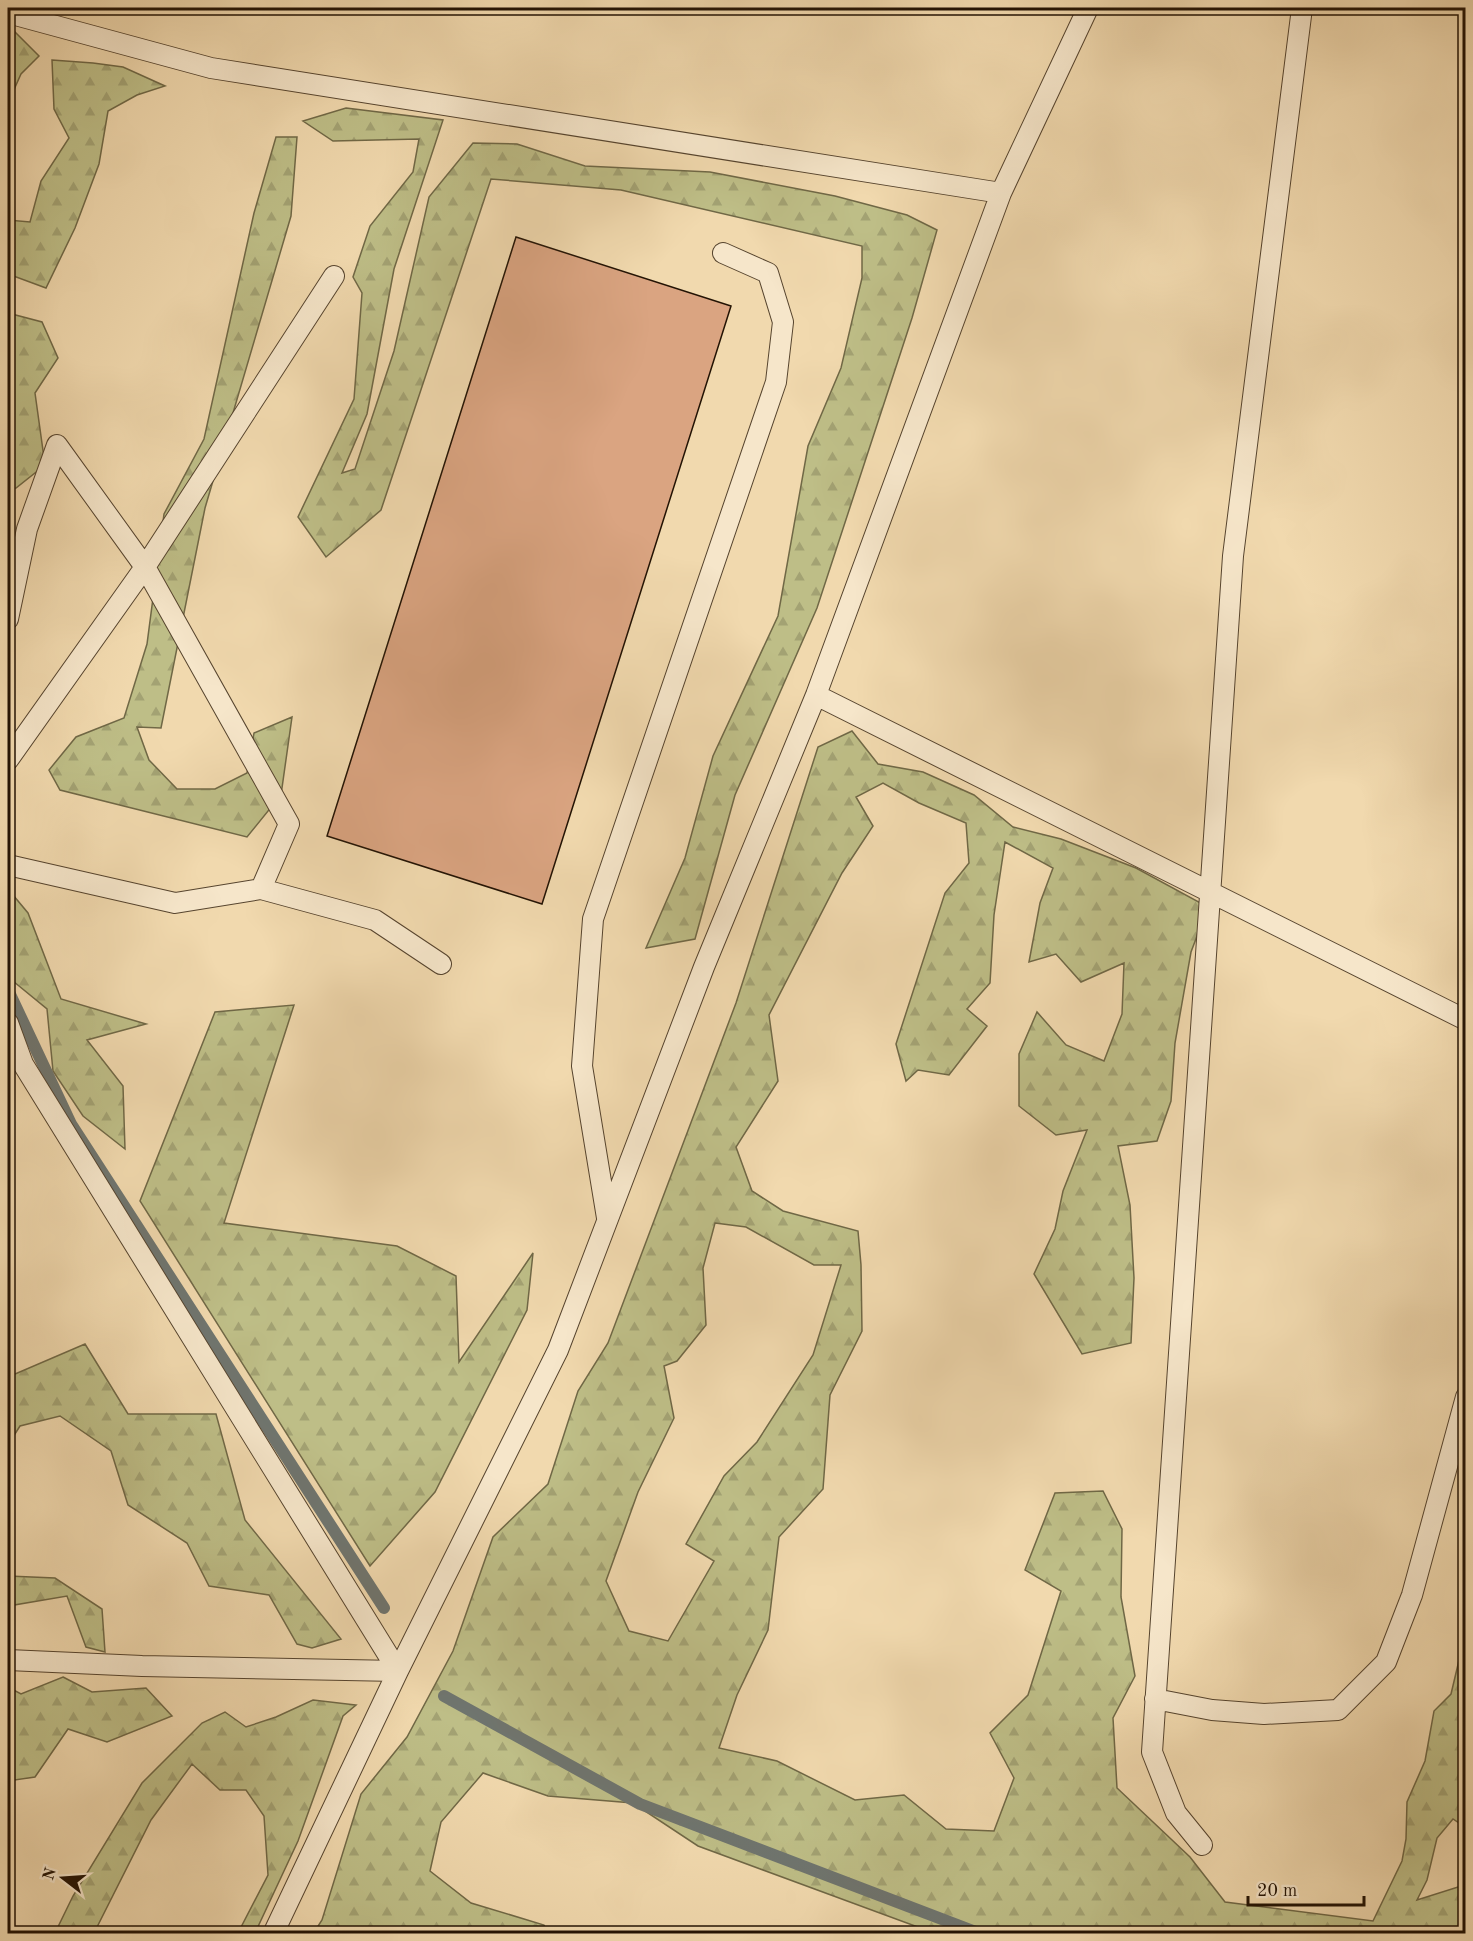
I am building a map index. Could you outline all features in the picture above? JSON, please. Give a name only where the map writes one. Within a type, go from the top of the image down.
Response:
[{"type":"lane","points":[[273,1934],[398,1671],[558,1350],[704,967],[816,695],[1001,193],[1088,8]]},
{"type":"lane","points":[[1202,1845],[1176,1813],[1152,1752],[1233,556],[1302,8]]},
{"type":"lane","points":[[8,12],[211,68],[1001,193]]},
{"type":"lane","points":[[607,1220],[582,1066],[593,919],[776,382],[783,322],[768,273],[723,253]]},
{"type":"lane","points":[[8,760],[145,567],[334,276]]},
{"type":"lane","points":[[8,619],[27,529],[57,445],[145,567],[289,824],[261,889]]},
{"type":"lane","points":[[816,695],[1466,1020]]},
{"type":"lane","points":[[8,865],[175,903],[261,889],[375,920],[441,964]]},
{"type":"lane","points":[[8,1023],[23,1064],[398,1671]]},
{"type":"lane","points":[[1155,1699],[1212,1710],[1264,1714],[1338,1710],[1386,1662],[1412,1595],[1466,1397]]},
{"type":"lane","points":[[8,1660],[142,1666],[398,1671]]},
{"type":"green space","points":[[8,25],[39,56],[21,74],[8,103]]},
{"type":"green space","points":[[52,60],[123,67],[165,86],[137,95],[108,111],[99,164],[75,228],[46,288],[8,274],[8,220],[30,222],[41,181],[69,138],[54,109]]},
{"type":"green space","points":[[346,108],[443,120],[394,269],[367,414],[342,473],[355,469],[394,351],[429,197],[473,143],[517,144],[585,166],[710,172],[835,196],[907,215],[937,230],[912,318],[817,608],[735,795],[695,939],[646,948],[685,858],[713,756],[778,616],[808,446],[841,368],[862,278],[862,246],[621,190],[491,179],[381,510],[326,557],[298,517],[354,399],[362,293],[353,277],[370,226],[413,172],[419,139],[333,141],[303,121]]},
{"type":"green space","points":[[276,137],[297,137],[291,216],[205,508],[161,728],[137,727],[149,760],[177,789],[215,789],[247,773],[254,733],[292,717],[281,795],[247,837],[60,790],[49,770],[76,737],[124,718],[147,644],[164,514],[204,439],[254,213]]},
{"type":"green space","points":[[8,313],[42,322],[58,358],[35,393],[45,465],[16,488],[8,489]]},
{"type":"green space","points":[[852,731],[878,764],[923,772],[974,795],[1013,827],[1061,839],[1136,868],[1208,907],[1191,952],[1175,1043],[1171,1101],[1157,1141],[1118,1146],[1130,1205],[1134,1278],[1131,1343],[1082,1354],[1034,1274],[1055,1229],[1063,1191],[1087,1130],[1056,1135],[1019,1106],[1019,1054],[1037,1012],[1066,1045],[1104,1061],[1122,1014],[1124,963],[1081,982],[1056,954],[1029,962],[1040,903],[1053,868],[1005,842],[994,915],[990,983],[967,1009],[987,1026],[949,1075],[918,1070],[906,1081],[896,1044],[945,893],[969,863],[966,823],[919,803],[883,783],[856,797],[873,826],[842,873],[769,1015],[778,1081],[736,1147],[752,1191],[783,1211],[858,1231],[862,1331],[830,1395],[823,1489],[779,1537],[768,1630],[737,1695],[719,1748],[777,1761],[855,1800],[904,1795],[946,1829],[994,1831],[1014,1778],[990,1733],[1028,1695],[1061,1591],[1025,1570],[1055,1493],[1103,1491],[1122,1529],[1121,1597],[1135,1676],[1113,1718],[1117,1788],[1190,1857],[1225,1902],[1373,1921],[1402,1861],[1406,1839],[1407,1802],[1425,1761],[1434,1711],[1451,1694],[1465,1635],[1465,1827],[1453,1819],[1437,1838],[1427,1880],[1417,1900],[1458,1887],[1465,1888],[1465,1933],[934,1933],[698,1846],[633,1803],[548,1796],[483,1773],[441,1822],[430,1871],[471,1903],[544,1925],[548,1933],[313,1934],[322,1920],[361,1794],[407,1737],[453,1651],[493,1537],[548,1484],[578,1391],[608,1343],[736,1003],[818,747]],"holes":[[[715,1223],[746,1227],[814,1265],[841,1265],[813,1355],[757,1442],[724,1476],[686,1544],[714,1561],[668,1641],[629,1631],[606,1581],[638,1492],[674,1418],[664,1366],[677,1361],[706,1325],[703,1268]]]},
{"type":"green space","points":[[8,889],[28,913],[61,999],[146,1024],[87,1040],[123,1086],[125,1149],[83,1116],[53,1071],[47,1009],[8,977]]},
{"type":"green space","points":[[294,1005],[224,1223],[397,1246],[456,1276],[459,1362],[533,1253],[527,1310],[435,1492],[370,1566],[140,1201],[215,1012]]},
{"type":"green space","points":[[85,1344],[128,1414],[216,1414],[245,1520],[341,1639],[312,1648],[297,1644],[269,1595],[209,1586],[187,1543],[128,1505],[111,1451],[60,1416],[20,1426],[8,1445],[8,1377]]},
{"type":"green space","points":[[8,1576],[55,1578],[102,1609],[105,1652],[86,1647],[67,1596],[8,1606]]},
{"type":"green space","points":[[63,1677],[92,1692],[146,1688],[172,1716],[107,1742],[68,1729],[35,1777],[8,1781],[8,1687],[21,1694]]},
{"type":"green space","points":[[313,1700],[356,1705],[343,1716],[298,1841],[255,1933],[238,1933],[268,1875],[264,1816],[246,1790],[220,1790],[192,1764],[151,1820],[94,1933],[55,1933],[73,1896],[142,1783],[202,1723],[225,1712],[246,1727],[276,1717]]},
{"type":"building","points":[[516,237],[731,306],[542,904],[327,836]]},
{"type":"waterway","points":[[8,990],[71,1124],[384,1608]]},
{"type":"waterway","points":[[444,1696],[640,1804],[981,1934]]}]
